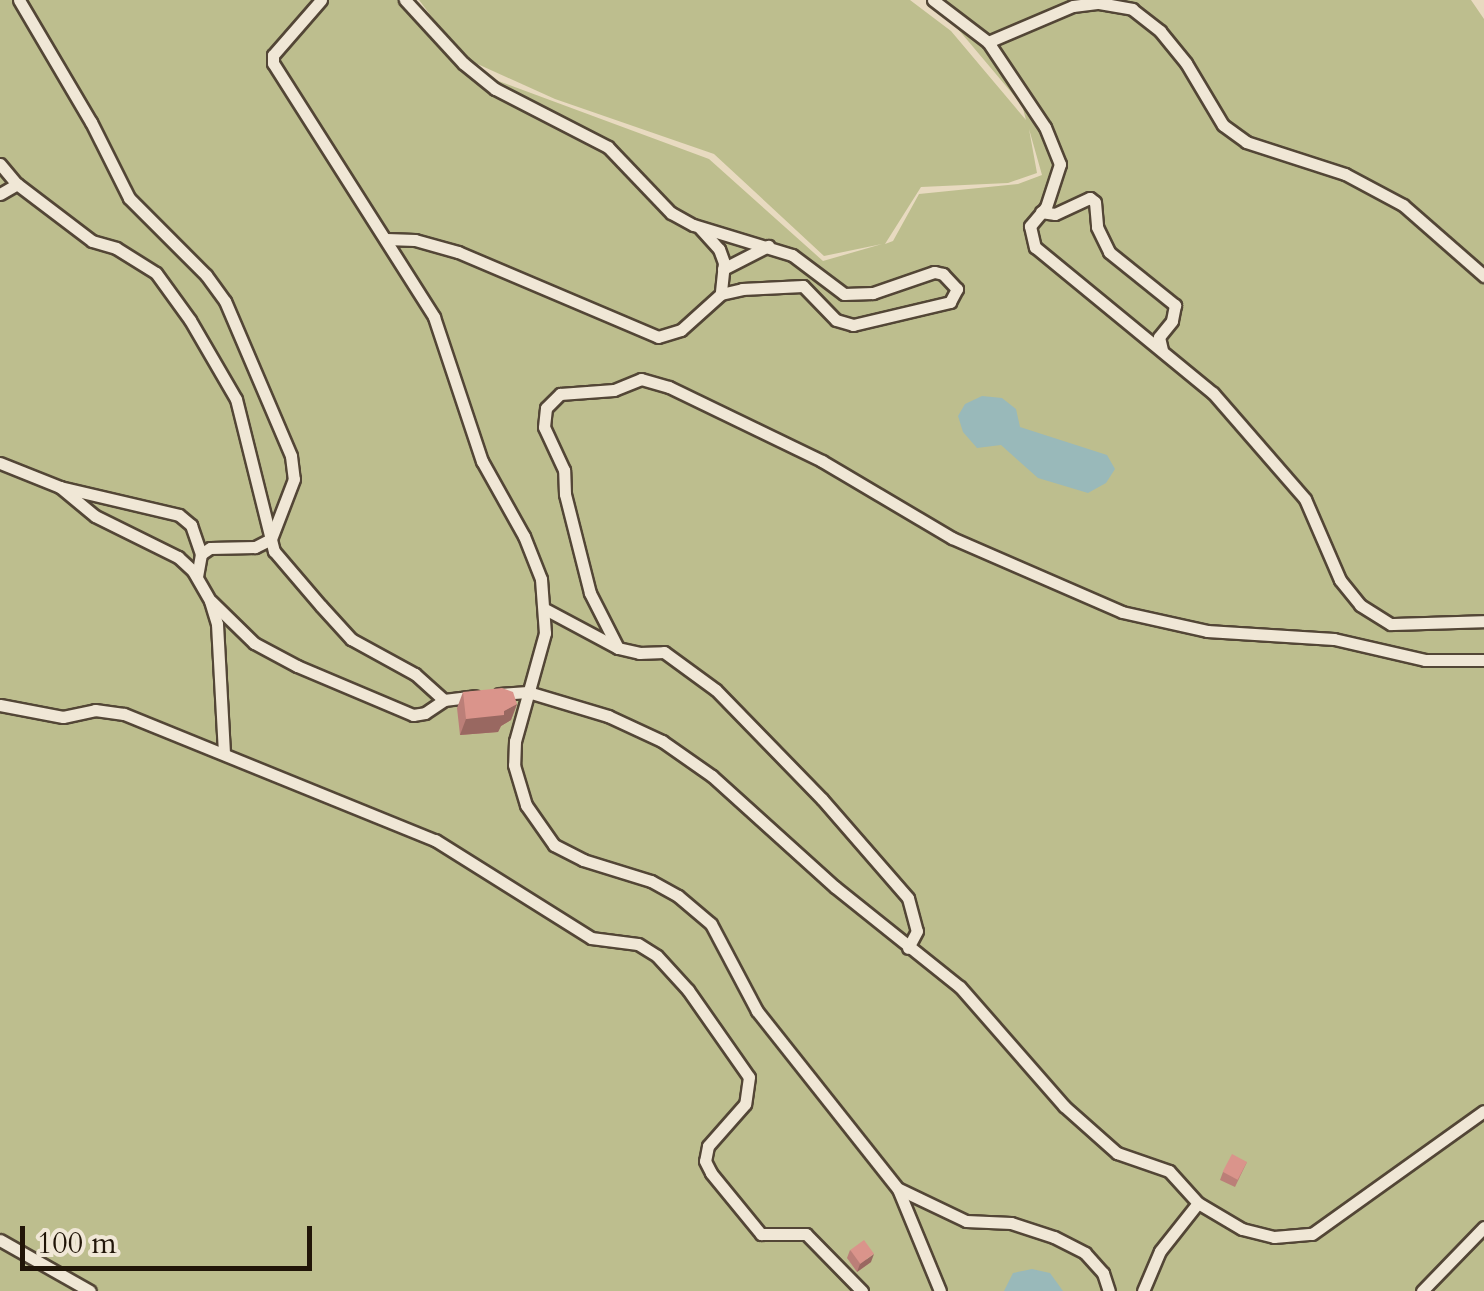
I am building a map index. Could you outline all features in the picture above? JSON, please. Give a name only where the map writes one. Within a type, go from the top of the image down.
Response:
[{"type":"lane","points":[[19,0],[91,122],[129,198],[206,274],[226,301],[294,467],[294,479],[271,539],[255,547],[210,548],[201,554]]},
{"type":"lane","points":[[321,0],[273,54],[273,63],[434,317],[482,461],[536,565],[545,609],[544,633],[515,741],[514,765],[536,827],[554,846],[583,860],[652,881],[678,896],[711,924],[756,1010],[898,1189],[940,1291]]},
{"type":"lane","points":[[386,239],[415,240],[458,252],[658,337],[668,338],[681,330],[721,294],[781,284],[804,286],[836,320],[853,325],[942,305],[955,297],[952,282],[934,272],[873,293],[844,294],[807,262],[768,246],[696,226],[671,213],[608,147],[496,89],[463,63],[406,0]]},
{"type":"lane","points":[[933,0],[988,42],[1045,127],[1060,164],[1041,212],[1030,226],[1035,247],[1214,394],[1305,499],[1340,580],[1360,605],[1390,624],[1484,621]]},
{"type":"lane","points":[[988,42],[1073,6],[1099,2],[1132,9],[1160,30],[1186,63],[1223,125],[1246,142],[1345,174],[1402,205],[1484,276]]},
{"type":"lane","points":[[0,164],[17,184],[92,242],[116,248],[156,273],[190,320],[236,398],[274,552],[352,638],[415,674],[444,700]]},
{"type":"lane","points":[[0,194],[17,184]]},
{"type":"lane","points":[[1041,212],[1055,214],[1090,198],[1095,202],[1096,227],[1109,252],[1174,305],[1172,322],[1159,338],[1162,350]]},
{"type":"lane","points":[[696,226],[718,249],[724,269],[721,294]]},
{"type":"lane","points":[[724,269],[768,246]]},
{"type":"lane","points":[[618,648],[590,592],[566,494],[564,470],[544,427],[546,408],[560,394],[614,390],[641,379],[669,386],[822,461],[952,538],[1122,612],[1206,631],[1334,639],[1425,660],[1484,660]]},
{"type":"lane","points":[[0,463],[60,487],[179,515],[191,525],[201,554],[197,578]]},
{"type":"lane","points":[[60,487],[95,516],[178,558],[210,600],[254,642],[296,666],[413,715],[425,713],[444,700],[528,692],[608,716],[662,740],[712,776],[908,948],[960,987],[1064,1106],[1117,1153],[1169,1171],[1198,1203],[1242,1229],[1284,1238],[1312,1234],[1484,1111]]},
{"type":"lane","points":[[210,600],[216,624],[224,752]]},
{"type":"lane","points":[[545,609],[618,648],[639,654],[664,652],[716,690],[908,898],[917,932],[908,948]]},
{"type":"lane","points":[[0,705],[63,717],[113,710],[224,752],[435,840],[590,938],[638,944],[657,956],[688,990],[749,1077],[745,1104],[708,1146],[705,1161],[711,1173],[761,1234],[806,1234],[862,1291]]},
{"type":"lane","points":[[898,1189],[966,1221],[1011,1223],[1054,1237],[1085,1253],[1104,1273],[1110,1291]]},
{"type":"lane","points":[[1143,1291],[1160,1251],[1198,1203]]},
{"type":"lane","points":[[1422,1291],[1484,1226]]},
{"type":"lane","points":[[0,1240],[90,1291]]},
{"type":"green space","points":[[0,0],[410,0],[458,66],[709,159],[823,261],[882,244],[824,256],[714,154],[555,99],[462,57],[419,0],[910,0],[951,31],[1026,120],[1022,105],[947,16],[927,0],[1471,0],[1484,19],[1484,1291],[0,1291]],"holes":[[[1029,129],[1042,175],[1018,184],[919,194],[893,241],[885,244],[921,187],[1008,183],[1037,173]]]},
{"type":"water","points":[[982,396],[1002,398],[1016,409],[1020,427],[1107,455],[1115,469],[1106,483],[1088,493],[1038,478],[1001,445],[977,448],[963,432],[958,416],[965,404]]},
{"type":"water","points":[[1032,1269],[1050,1273],[1063,1291],[1004,1291],[1013,1273]]},
{"type":"building","points":[[502,688],[513,692],[517,704],[504,711],[504,715],[466,719],[463,692]]},
{"type":"building","points":[[1232,1154],[1247,1162],[1238,1180],[1223,1172]]},
{"type":"building","points":[[864,1240],[874,1254],[860,1264],[850,1250]]}]
